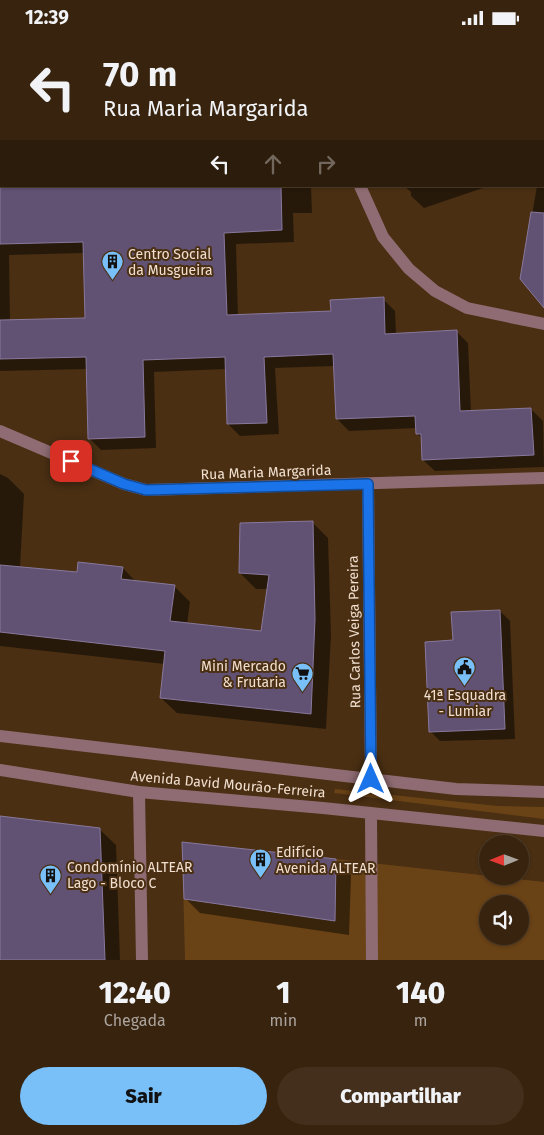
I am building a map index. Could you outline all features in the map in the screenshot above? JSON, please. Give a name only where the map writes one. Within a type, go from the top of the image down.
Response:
[{"type":"street","points":[[360,187],[383,237],[409,269],[434,291],[467,309],[544,324]]},
{"type":"street","name":"Rua Maria Margarida","points":[[0,431],[124,484],[146,490],[544,478]]},
{"type":"street","name":"Rua Carlos Veiga Pereira","points":[[368,484],[371,779]]},
{"type":"street","name":"Avenida David Mourão-Ferreira","points":[[0,736],[456,789],[544,792]]},
{"type":"street","name":"Avenida David Mourão-Ferreira","points":[[0,770],[139,792],[544,831]]},
{"type":"street","points":[[139,792],[142,960]]},
{"type":"street","points":[[371,814],[372,960]]},
{"type":"shaded area","points":[[335,789],[498,806],[544,807],[544,819],[334,793]]},
{"type":"shaded area","points":[[182,842],[479,875],[479,885],[529,885],[529,880],[544,882],[544,960],[185,960]]},
{"type":"building","points":[[0,187],[281,187],[282,230],[224,233],[227,315],[331,311],[330,300],[384,297],[385,334],[457,330],[460,411],[531,408],[534,455],[422,460],[421,434],[416,434],[415,416],[336,419],[333,354],[264,357],[267,423],[227,424],[225,357],[143,360],[145,437],[88,439],[86,357],[0,359],[0,320],[85,318],[83,242],[0,244]]},
{"type":"building","points":[[531,212],[544,213],[544,308],[520,279]]},
{"type":"building","points":[[313,521],[315,619],[311,714],[160,698],[165,651],[0,632],[0,565],[77,572],[78,562],[123,567],[121,579],[175,585],[170,621],[261,631],[269,575],[239,573],[240,523]]},
{"type":"building","name":"41ª Esquadra - Lumiar","points":[[500,610],[505,729],[429,732],[425,642],[453,640],[451,612]]},
{"type":"building","name":"Condomínio ALTEAR Lago - Bloco C","points":[[0,816],[100,828],[105,960],[0,960]]},
{"type":"building","name":"Edifício Avenida ALTEAR","points":[[182,842],[336,859],[335,921],[184,899]]},
{"type":"place","name":"Centro Social da Musgueira","points":[[112,281]]},
{"type":"place","name":"41ª Esquadra - Lumiar","points":[[465,686]]},
{"type":"place","name":"Mini Mercado & Frutaria","points":[[302,693]]},
{"type":"place","name":"Edifício Avenida ALTEAR","points":[[260,879]]},
{"type":"place","name":"Condomínio ALTEAR Lago - Bloco C","points":[[51,894]]},
{"type":"route","points":[[71,461],[124,484],[146,490],[168,491],[368,484],[371,779]]}]
